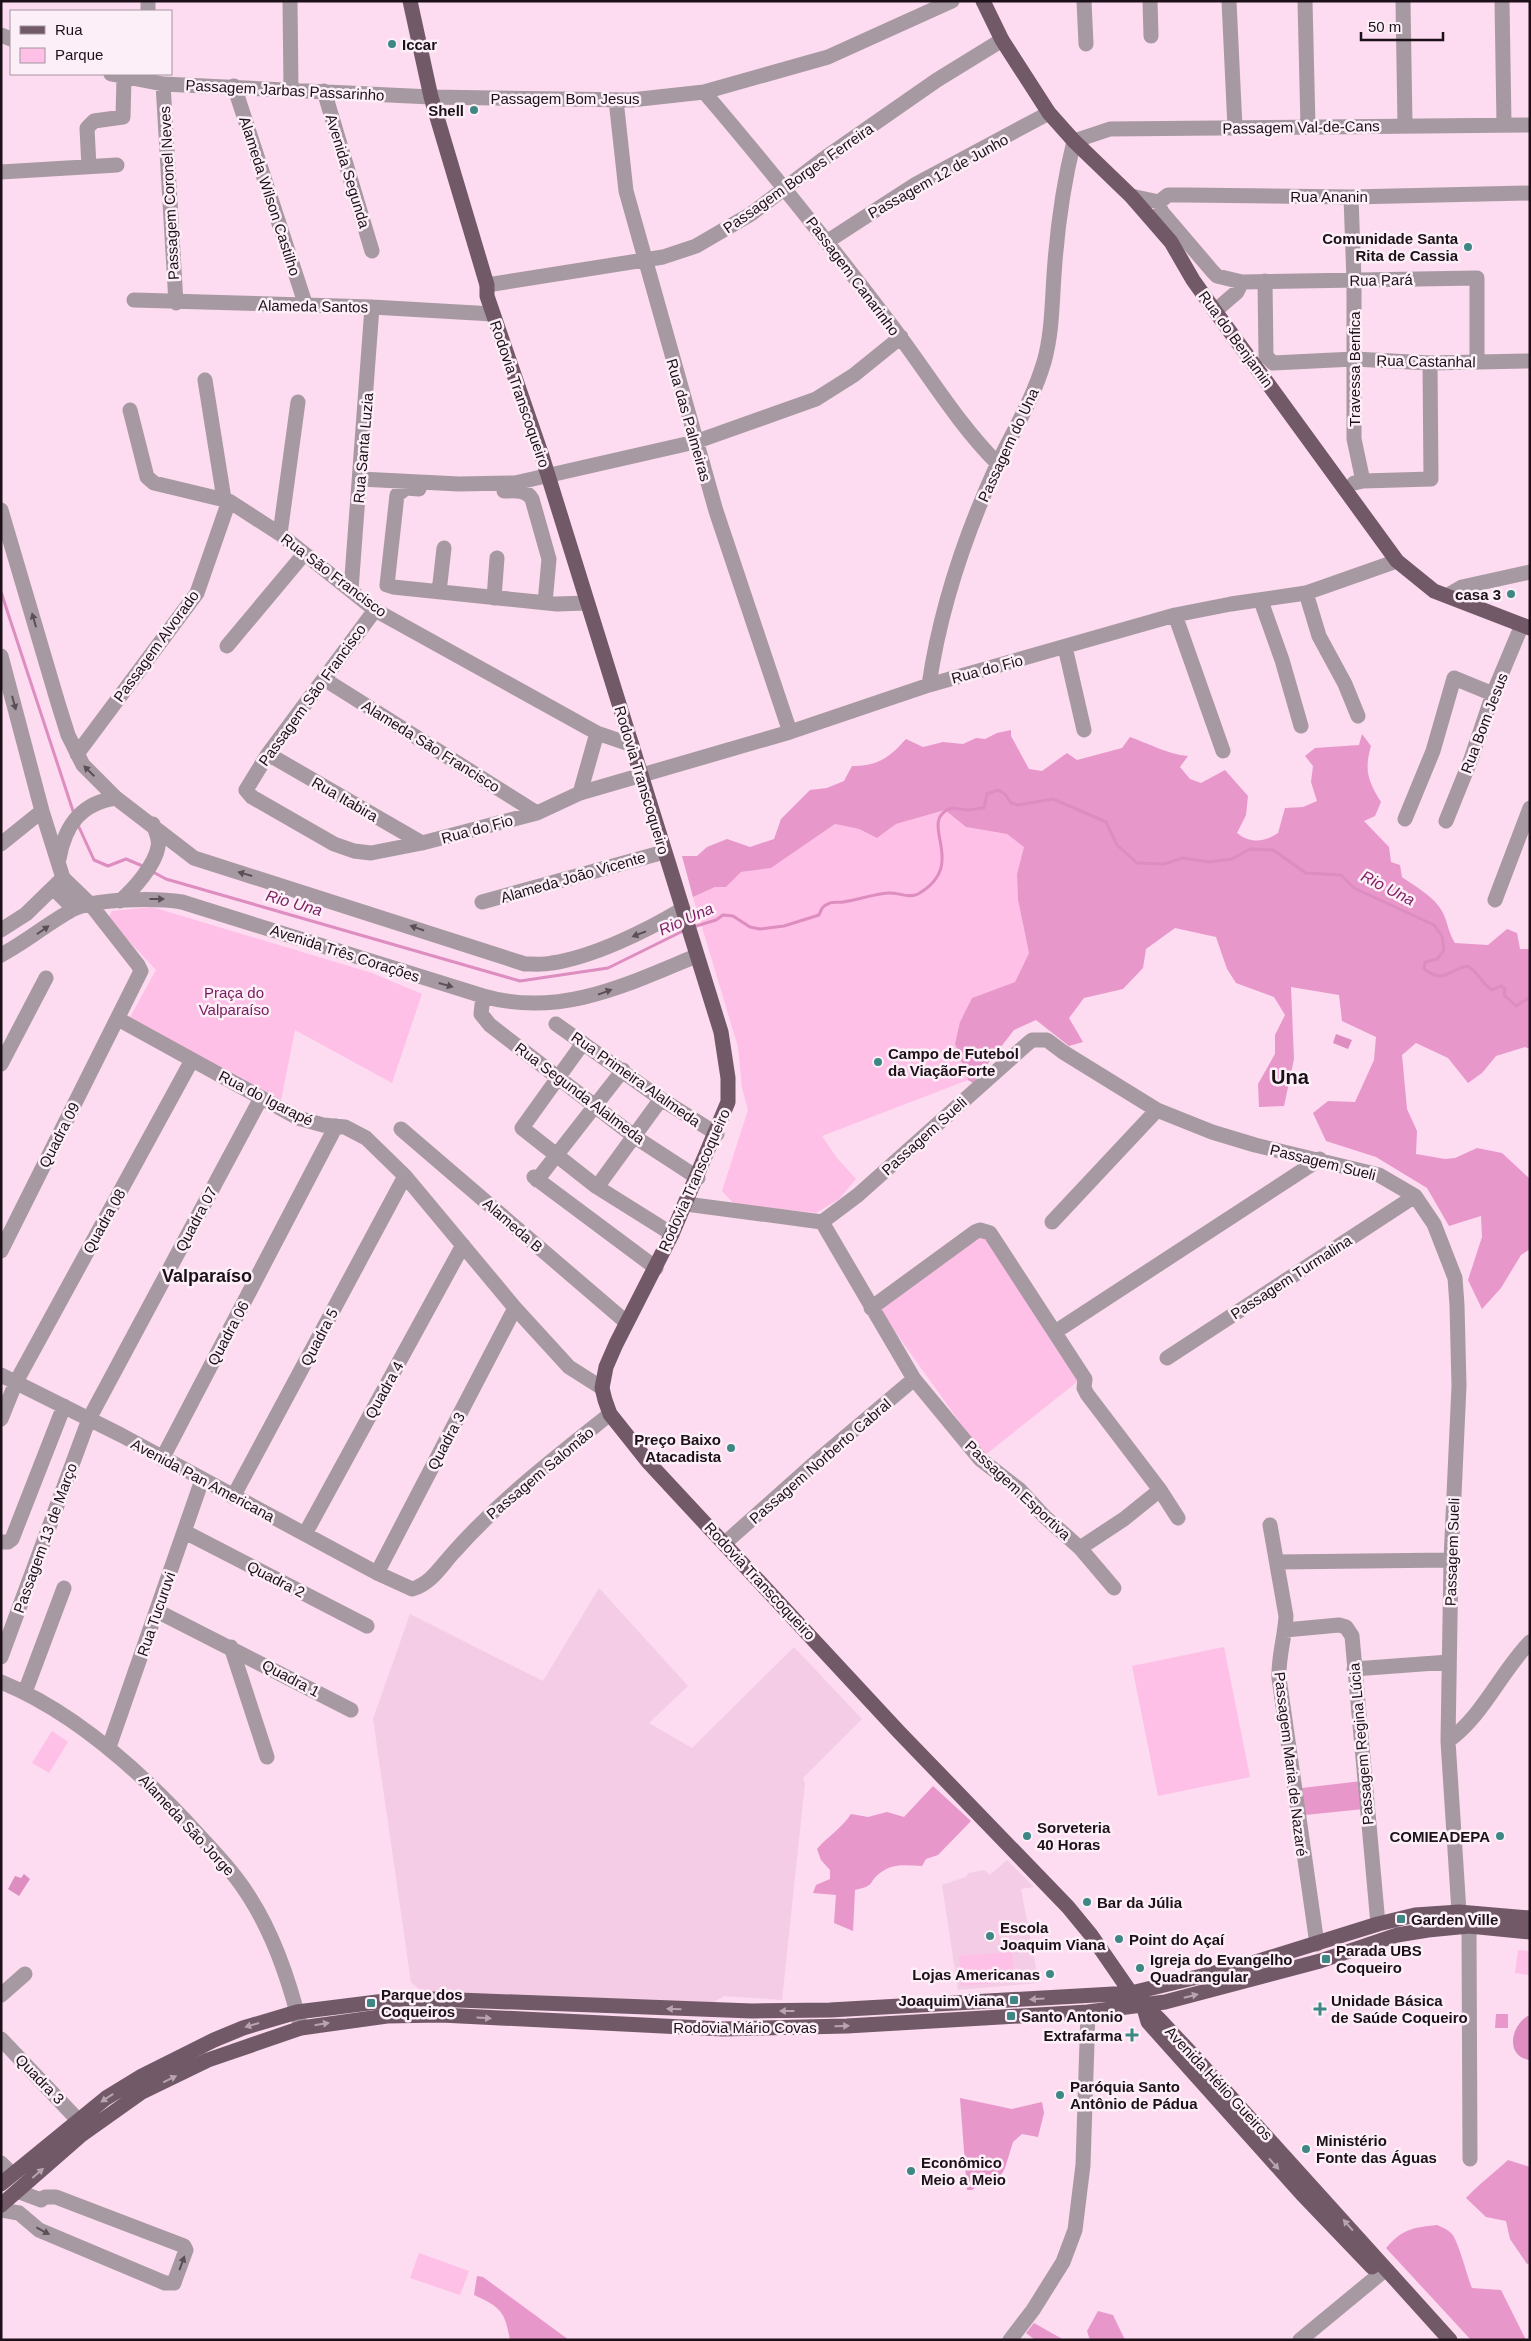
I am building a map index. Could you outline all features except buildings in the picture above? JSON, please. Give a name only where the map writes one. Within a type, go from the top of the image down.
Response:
[{"type":"main road","name":"Rodovia Transcoqueiro","points":[[410,1],[431,97],[487,285],[487,296],[492,314],[542,456],[586,603],[632,745],[720,1032],[728,1078],[728,1102],[698,1178],[656,1268],[626,1322],[606,1367],[602,1388],[610,1414],[649,1463],[899,1732],[1068,1907],[1091,1935],[1131,1994],[1144,2006]]},
{"type":"main road","name":"Rua do Benjamin","points":[[982,1],[1002,40],[1049,113],[1074,141],[1131,196],[1171,242],[1193,280],[1397,561],[1434,589],[1526,626]]},
{"type":"main road","name":"Rodovia Mário Covas","points":[[7,2179],[106,2098],[178,2057],[243,2028],[297,2012],[401,1999],[771,2011],[830,2010],[1131,1994],[1174,1984],[1317,1944],[1378,1924],[1415,1916],[1459,1912],[1530,1918]]},
{"type":"main road","name":"Rodovia Mário Covas","points":[[1,2205],[80,2136],[142,2092],[208,2060],[301,2028],[387,2016],[441,2016],[723,2030],[847,2026],[1088,2012],[1144,2006],[1249,1981],[1397,1935],[1469,1926],[1530,1932]]},
{"type":"main road","name":"Avenida Hélio Gueiros","points":[[1144,2006],[1148,2022],[1216,2101],[1440,2340]]},
{"type":"main road","name":"Avenida Hélio Gueiros","points":[[1144,2006],[1158,2018],[1314,2186],[1450,2340]]},
{"type":"street","points":[[290,1],[291,89]]},
{"type":"street","name":"Passagem Bom Jesus","points":[[431,97],[616,100],[704,92],[828,57],[952,1]]},
{"type":"street","points":[[1084,1],[1086,44]]},
{"type":"street","points":[[1150,1],[1151,36]]},
{"type":"street","points":[[1229,1],[1235,128]]},
{"type":"street","points":[[1305,1],[1308,127]]},
{"type":"street","points":[[1403,1],[1405,125]]},
{"type":"street","points":[[1502,1],[1504,124]]},
{"type":"street","name":"Passagem Borges Ferreira","points":[[487,285],[645,260],[696,246],[730,228],[937,80],[1002,40]]},
{"type":"street","points":[[90,167],[87,128],[94,121],[123,117],[117,76]]},
{"type":"street","name":"Passagem Jarbas Passarinho","points":[[117,76],[234,86],[431,97]]},
{"type":"street","name":"Passagem Coronel Neves","points":[[154,79],[176,303]]},
{"type":"street","name":"Alameda Wilson Castilho","points":[[234,86],[306,306]]},
{"type":"street","name":"Avenida Segunda","points":[[324,91],[372,251]]},
{"type":"street","name":"Passagem Canarinho","points":[[704,92],[828,241],[977,443],[998,464]]},
{"type":"street","name":"Rua das Palmeiras","points":[[616,100],[626,191],[695,442],[716,511],[790,732]]},
{"type":"street","name":"Passagem 12 de Junho","points":[[828,241],[916,184],[1049,113]]},
{"type":"street","name":"Passagem Val-de-Cans","points":[[1074,141],[1110,128],[1530,124]]},
{"type":"street","name":"Passagem do Una","points":[[929,685],[934,648],[961,556],[998,464],[1027,409],[1044,359],[1053,306],[1063,184],[1074,141]]},
{"type":"street","points":[[1,172],[116,165]]},
{"type":"street","name":"Rua Ananin","points":[[1131,196],[1159,202],[1168,195],[1350,197],[1530,193]]},
{"type":"street","name":"Travessa Benfica","points":[[1350,197],[1354,280],[1354,439],[1362,481]]},
{"type":"street","name":"Rua Pará","points":[[1159,202],[1161,211],[1212,272],[1217,276],[1242,282],[1477,278],[1477,362]]},
{"type":"street","name":"Rua Castanhal","points":[[1265,281],[1266,356],[1273,363],[1354,359],[1430,363],[1530,361]]},
{"type":"street","points":[[1215,311],[1237,292],[1242,282]]},
{"type":"street","name":"Alameda Santos","points":[[134,300],[176,303],[372,307],[492,314]]},
{"type":"street","name":"Rua Santa Luzia","points":[[351,590],[372,307]]},
{"type":"street","points":[[360,479],[466,484],[515,483],[695,442],[816,399],[854,375],[900,337]]},
{"type":"street","points":[[1342,487],[1362,481],[1431,479],[1430,363]]},
{"type":"street","name":"Passagem Alvorado","points":[[77,754],[197,593],[227,500],[205,380]]},
{"type":"street","points":[[280,534],[298,402]]},
{"type":"street","name":"Rua São Francisco","points":[[130,410],[147,477],[163,486],[227,500],[280,534],[375,610],[597,734],[632,745]]},
{"type":"street","points":[[545,603],[549,559],[529,494],[522,491],[406,488],[397,495],[387,584],[393,587],[545,603],[586,603]]},
{"type":"street","points":[[1,510],[58,704],[77,754],[83,765],[116,798],[153,824],[186,853],[204,862],[382,916],[525,964],[552,963],[583,954],[645,932],[683,914]]},
{"type":"street","points":[[439,592],[444,548]]},
{"type":"street","points":[[227,646],[304,554]]},
{"type":"street","points":[[494,598],[497,558]]},
{"type":"street","name":"Rua do Fio","points":[[371,853],[422,843],[537,813],[580,793],[790,732],[929,685],[1175,615],[1306,593],[1397,561]]},
{"type":"street","points":[[1434,589],[1462,587],[1530,572]]},
{"type":"street","points":[[1306,593],[1316,628],[1345,684],[1358,716]]},
{"type":"street","points":[[1261,601],[1282,660],[1301,726]]},
{"type":"street","name":"Passagem São Francisco","points":[[371,853],[354,851],[334,844],[252,797],[246,790],[250,780],[268,754],[375,610]]},
{"type":"street","points":[[1175,615],[1223,752]]},
{"type":"street","name":"Rua Bom Jesus","points":[[1446,821],[1471,759],[1493,694],[1526,626]]},
{"type":"street","points":[[1066,647],[1084,730]]},
{"type":"street","points":[[1,656],[42,811],[59,861]]},
{"type":"street","points":[[1404,818],[1433,752],[1454,678],[1493,694]]},
{"type":"street","name":"Alameda São Francisco","points":[[324,679],[537,813]]},
{"type":"street","points":[[580,793],[597,734]]},
{"type":"street","name":"Rua Itabira","points":[[268,754],[422,843]]},
{"type":"street","points":[[74,908],[58,883],[59,861],[66,832],[87,807],[100,800],[116,798]]},
{"type":"street","points":[[1495,900],[1530,808]]},
{"type":"street","points":[[1,844],[42,811]]},
{"type":"street","points":[[120,900],[139,882],[156,853],[159,841],[153,824]]},
{"type":"street","name":"Alameda João Vicente","points":[[482,902],[664,852]]},
{"type":"street","points":[[58,883],[91,905],[141,971],[118,1018]]},
{"type":"street","points":[[1,930],[26,914],[58,883]]},
{"type":"street","name":"Avenida Três Corações","points":[[1,955],[74,908],[120,900],[160,898],[182,902],[482,996],[524,1003],[558,1003],[594,996],[695,952]]},
{"type":"street","points":[[1,1064],[46,978]]},
{"type":"street","name":"Rua Segunda Alalmeda","points":[[482,996],[481,1014],[490,1025],[635,1137],[698,1178]]},
{"type":"street","name":"Rua do Igarapé","points":[[118,1018],[261,1098],[310,1123],[356,1131],[366,1138],[405,1176],[515,1308],[569,1367],[602,1388]]},
{"type":"street","name":"Quadra 09","points":[[1,1251],[118,1018]]},
{"type":"street","name":"Rua Primeira Alalmeda","points":[[556,1024],[623,1070],[661,1099],[716,1134]]},
{"type":"street","name":"Passagem Sueli","points":[[822,1222],[858,1195],[1032,1040],[1047,1040],[1063,1052],[1157,1110],[1229,1137],[1378,1175],[1415,1196],[1434,1224],[1454,1278],[1459,1386],[1451,1560],[1448,1741],[1459,1912]]},
{"type":"street","points":[[583,1043],[522,1128],[597,1187],[672,1234]]},
{"type":"street","name":"Quadra 08","points":[[1,1419],[14,1388],[192,1060]]},
{"type":"street","points":[[623,1070],[597,1106],[535,1178],[656,1268]]},
{"type":"street","name":"Quadra 07","points":[[89,1419],[261,1098]]},
{"type":"street","points":[[597,1187],[661,1099]]},
{"type":"street","points":[[1052,1222],[1157,1110]]},
{"type":"street","name":"Quadra 06","points":[[162,1459],[336,1126]]},
{"type":"street","name":"Alameda B","points":[[401,1129],[626,1322]]},
{"type":"street","points":[[1055,1332],[1320,1159]]},
{"type":"street","name":"Quadra 5","points":[[233,1497],[405,1176]]},
{"type":"street","name":"Passagem Turmalina","points":[[1167,1358],[1415,1196]]},
{"type":"street","points":[[686,1204],[822,1222]]},
{"type":"street","name":"Passagem Esportiva","points":[[822,1222],[914,1378],[980,1459],[1020,1490],[1045,1517],[1080,1548],[1114,1588]]},
{"type":"street","points":[[871,1308],[975,1232],[985,1230],[990,1233],[1085,1379],[1084,1388],[1087,1394],[1160,1490],[1178,1518]]},
{"type":"street","name":"Quadra 4","points":[[305,1534],[463,1245]]},
{"type":"street","name":"Quadra 3","points":[[377,1573],[515,1308]]},
{"type":"street","name":"Avenida Pan Americana","points":[[1,1375],[14,1388],[64,1406],[404,1586]]},
{"type":"street","name":"Passagem Norberto Cabral","points":[[725,1543],[914,1378]]},
{"type":"street","points":[[7,1540],[64,1406]]},
{"type":"street","name":"Passagem Salomão","points":[[404,1586],[412,1589],[428,1582],[483,1521],[529,1478],[610,1414]]},
{"type":"street","name":"Passagem 13 de Março","points":[[1,1657],[89,1419]]},
{"type":"street","name":"Rua Tucuruvi","points":[[109,1748],[202,1480]]},
{"type":"street","name":"Passagem Esportiva","points":[[1080,1548],[1124,1520],[1160,1490]]},
{"type":"street","name":"Passagem Maria de Nazaré","points":[[1270,1525],[1284,1594],[1285,1630],[1278,1659],[1279,1678],[1317,1944]]},
{"type":"street","name":"Quadra 2","points":[[185,1532],[367,1626]]},
{"type":"street","points":[[1277,1562],[1451,1560]]},
{"type":"street","points":[[25,1692],[64,1588]]},
{"type":"street","name":"Quadra 1","points":[[157,1611],[231,1647],[351,1710]]},
{"type":"street","name":"Passagem Regina Lúcia","points":[[1285,1630],[1339,1625],[1346,1627],[1352,1636],[1378,1924]]},
{"type":"street","points":[[1448,1741],[1470,1723],[1501,1676],[1530,1642]]},
{"type":"street","name":"Quadra 1","points":[[231,1647],[267,1756]]},
{"type":"street","points":[[1354,1669],[1449,1662]]},
{"type":"street","name":"Alameda São Jorge","points":[[1,1682],[25,1692],[109,1748],[183,1817],[214,1851],[245,1890],[264,1922],[278,1955],[301,2028]]},
{"type":"street","points":[[1469,1926],[1470,2158]]},
{"type":"street","points":[[1,1995],[24,1974]]},
{"type":"street","points":[[1010,2340],[1033,2310],[1063,2262],[1075,2230],[1082,2165],[1088,2012]]},
{"type":"street","name":"Quadra 3","points":[[1,2039],[78,2120]]},
{"type":"street","points":[[1,2162],[7,2179]]},
{"type":"street","points":[[1,2210],[14,2211],[24,2216],[39,2230],[165,2282],[174,2283],[186,2250],[184,2246],[56,2197],[45,2197],[41,2200],[17,2191]]},
{"type":"street","points":[[1300,2340],[1380,2274]]},
{"type":"shaded area","points":[[1011,730],[1011,736],[1029,769],[1042,771],[1067,753],[1077,760],[1122,748],[1130,737],[1166,751],[1188,756],[1180,767],[1190,779],[1201,783],[1225,770],[1248,796],[1246,815],[1237,833],[1242,837],[1252,840],[1263,840],[1278,833],[1285,808],[1303,807],[1317,801],[1311,782],[1313,766],[1305,756],[1315,748],[1359,745],[1362,734],[1371,746],[1368,775],[1381,802],[1375,816],[1364,821],[1389,847],[1391,862],[1400,865],[1402,877],[1425,893],[1440,907],[1455,943],[1488,945],[1507,929],[1517,933],[1520,949],[1530,949],[1530,1049],[1525,1047],[1496,1056],[1482,1073],[1468,1083],[1448,1058],[1416,1043],[1402,1055],[1407,1109],[1417,1131],[1416,1154],[1445,1159],[1455,1158],[1477,1148],[1502,1153],[1530,1179],[1530,1249],[1521,1255],[1501,1288],[1482,1309],[1468,1280],[1482,1237],[1481,1216],[1449,1226],[1427,1188],[1376,1157],[1326,1141],[1313,1113],[1328,1101],[1355,1102],[1374,1060],[1376,1037],[1342,1021],[1339,995],[1291,987],[1294,1059],[1284,1106],[1259,1107],[1258,1084],[1275,1054],[1275,1035],[1285,1015],[1274,997],[1236,983],[1227,969],[1216,937],[1175,928],[1146,949],[1143,968],[1123,989],[1084,998],[1069,1018],[1083,1042],[1069,1046],[1036,1020],[1014,1030],[973,1083],[968,1080],[955,1044],[960,1022],[972,998],[1015,982],[1029,953],[1018,900],[1017,874],[1024,847],[1007,834],[966,827],[945,810],[896,824],[877,838],[859,829],[835,824],[771,868],[741,872],[726,887],[715,887],[693,897],[682,856],[697,856],[707,847],[727,839],[750,847],[774,839],[781,819],[810,790],[827,788],[844,781],[852,766],[861,766],[882,760],[906,739],[923,747],[943,742],[963,744],[976,738],[985,739],[997,733]]},
{"type":"shaded area","points":[[1336,1034],[1352,1040],[1348,1049],[1333,1043]]},
{"type":"shaded area","points":[[599,1588],[688,1686],[649,1723],[692,1748],[794,1647],[862,1719],[803,1778],[805,1783],[782,2000],[724,1996],[704,2008],[422,1992],[411,1982],[373,1719],[410,1614],[543,1681]]},
{"type":"shaded area","points":[[1362,1781],[1364,1809],[1305,1815],[1302,1788]]},
{"type":"shaded area","points":[[933,1786],[971,1821],[938,1855],[926,1859],[922,1866],[900,1865],[890,1868],[876,1876],[869,1885],[855,1890],[853,1931],[834,1923],[836,1895],[813,1893],[816,1885],[830,1879],[830,1870],[821,1860],[817,1849],[851,1814],[868,1817],[887,1812],[904,1817]]},
{"type":"shaded area","name":"Escola Joaquim Viana","points":[[1007,1860],[1034,1887],[1021,1889],[1039,1983],[958,1990],[942,1885],[966,1877],[968,1873],[984,1870],[990,1875]]},
{"type":"shaded area","points":[[24,1874],[30,1879],[19,1896],[8,1889],[15,1876],[21,1878]]},
{"type":"shaded area","points":[[1496,2014],[1508,2014],[1508,2028],[1495,2028]]},
{"type":"shaded area","points":[[1530,2015],[1530,2060],[1522,2058],[1516,2053],[1513,2039],[1518,2025]]},
{"type":"shaded area","points":[[960,2098],[1012,2109],[1042,2102],[1044,2113],[1038,2137],[1022,2134],[1013,2142],[1005,2168],[994,2188],[984,2181],[972,2190],[967,2190]]},
{"type":"shaded area","points":[[1508,2160],[1530,2167],[1530,2263],[1527,2264],[1510,2239],[1506,2221],[1486,2217],[1466,2198]]},
{"type":"shaded area","points":[[1437,2225],[1448,2230],[1454,2237],[1472,2288],[1501,2290],[1526,2340],[1471,2340],[1386,2248],[1397,2237],[1408,2230]]},
{"type":"shaded area","points":[[477,2276],[483,2277],[569,2340],[510,2340],[504,2317],[496,2307],[474,2295]]},
{"type":"shaded area","points":[[1098,2311],[1113,2315],[1125,2340],[1090,2340],[1087,2331]]},
{"type":"shaded area","points":[[1034,2323],[1064,2340],[1035,2340],[1026,2333]]},
{"type":"green space","points":[[945,810],[966,827],[1007,834],[1024,847],[1017,874],[1018,900],[1029,953],[1015,982],[972,998],[955,1045],[968,1080],[822,1136],[837,1158],[856,1179],[839,1199],[816,1213],[734,1204],[722,1191],[748,1110],[742,1088],[738,1047],[693,897],[715,887],[726,887],[741,872],[771,868],[835,824],[859,829],[877,838],[896,824]]},
{"type":"green space","name":"Praça do Valparaíso","points":[[152,907],[372,973],[422,994],[392,1083],[295,1030],[281,1100],[129,1019],[156,970],[108,919],[112,911]]},
{"type":"green space","points":[[982,1231],[1082,1378],[984,1456],[878,1308]]},
{"type":"green space","points":[[1224,1647],[1250,1777],[1158,1796],[1132,1666]]},
{"type":"green space","points":[[52,1731],[68,1742],[49,1773],[32,1763]]},
{"type":"green space","points":[[1518,1950],[1530,1951],[1530,1975],[1515,1973]]},
{"type":"green space","points":[[1012,1952],[1014,1981],[961,1986],[959,1956]]},
{"type":"green space","points":[[419,2253],[469,2271],[460,2295],[410,2278]]},
{"type":"waterway","name":"Rio Una","points":[[1,592],[74,814]]},
{"type":"waterway","name":"Rio Una","points":[[693,927],[716,920],[723,915],[733,916],[750,927],[760,929],[784,926],[819,915],[823,907],[831,903],[888,893],[911,896],[918,894],[933,882],[940,869],[942,857],[938,823],[941,814],[951,808],[968,810],[984,808],[987,794],[998,790],[1005,794],[1011,803],[1018,805],[1053,799],[1106,822],[1117,845],[1137,863],[1164,864],[1183,858],[1209,862],[1232,859],[1250,849],[1273,850],[1306,873],[1341,875],[1354,888],[1434,925],[1442,936],[1444,950],[1437,959],[1425,962],[1424,969],[1431,974],[1442,976],[1468,966],[1492,990],[1501,986],[1505,989],[1504,995],[1516,1006],[1530,997]]},
{"type":"waterway","name":"Rio Una","points":[[78,825],[94,860],[108,866],[126,859],[145,867]]},
{"type":"waterway","name":"Rio Una","points":[[153,872],[166,879],[520,981],[608,968],[685,930]]},
{"type":"place","name":"Iccar","points":[[392,44]]},
{"type":"place","name":"Shell","points":[[474,110]]},
{"type":"place","name":"Comunidade Santa Rita de Cassia","points":[[1468,247]]},
{"type":"place","name":"casa 3","points":[[1511,594]]},
{"type":"place","name":"Campo de Futebol da ViaçãoForte","points":[[878,1062]]},
{"type":"place","name":"Preço Baixo Atacadista","points":[[731,1448]]},
{"type":"place","name":"Sorveteria 40 Horas","points":[[1027,1836]]},
{"type":"place","name":"COMIEADEPA","points":[[1500,1836]]},
{"type":"place","name":"Bar da Júlia","points":[[1087,1902]]},
{"type":"place","name":"Garden Ville","points":[[1401,1919]]},
{"type":"place","name":"Escola Joaquim Viana","points":[[990,1936]]},
{"type":"place","name":"Point do Açaí","points":[[1119,1939]]},
{"type":"place","name":"Parada UBS Coqueiro","points":[[1326,1959]]},
{"type":"place","name":"Igreja do Evangelho Quadrangular","points":[[1140,1968]]},
{"type":"place","name":"Lojas Americanas","points":[[1050,1974]]},
{"type":"place","name":"Joaquim Viana","points":[[1014,2000]]},
{"type":"place","name":"Parque dos Coqueiros","points":[[371,2003]]},
{"type":"place","name":"Unidade Básica de Saúde Coqueiro","points":[[1320,2009]]},
{"type":"place","name":"Santo Antonio","points":[[1011,2016]]},
{"type":"place","name":"Extrafarma","points":[[1132,2035]]},
{"type":"place","name":"Paróquia Santo Antônio de Pádua","points":[[1060,2095]]},
{"type":"place","name":"Ministério Fonte das Águas","points":[[1306,2149]]},
{"type":"place","name":"Econômico Meio a Meio","points":[[911,2171]]},
{"type":"district","name":"Una","points":[[1290,1077]]},
{"type":"district","name":"Valparaíso","points":[[207,1276]]}]
